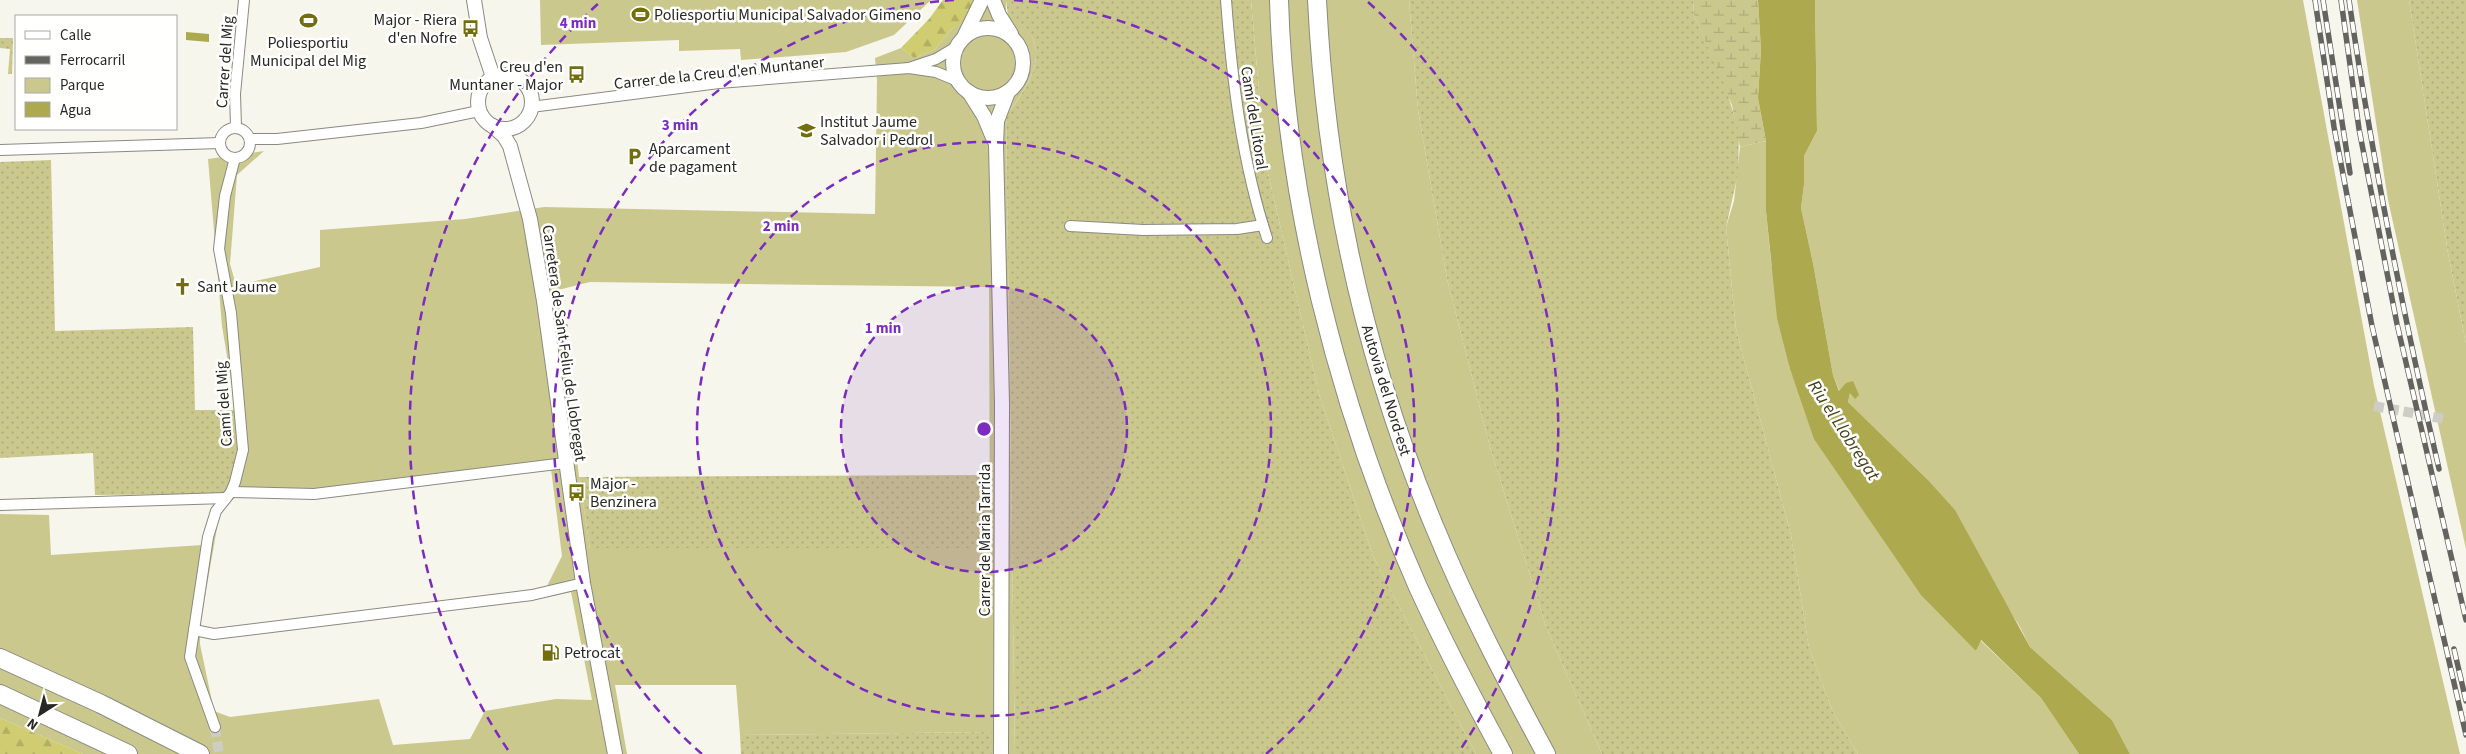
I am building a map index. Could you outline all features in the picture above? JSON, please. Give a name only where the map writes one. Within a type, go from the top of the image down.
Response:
[{"type":"highway","points":[[1279,0],[1287,101],[1297,174],[1319,287],[1348,400],[1380,494],[1419,588],[1458,669],[1504,754]]},
{"type":"highway","name":"Autovia del Nord-est","points":[[1318,0],[1324,89],[1333,162],[1359,294],[1376,361],[1404,448],[1434,527],[1500,670],[1546,754]]},
{"type":"highway","points":[[0,658],[101,704],[200,754]]},
{"type":"highway","points":[[0,694],[128,754]]},
{"type":"main road","points":[[474,0],[480,38],[493,77]]},
{"type":"main road","points":[[982,0],[960,42],[953,66],[958,81],[969,92],[989,98],[1008,92],[1019,80],[1024,65],[1021,50],[998,15],[993,0]]},
{"type":"main road","points":[[960,42],[975,30],[988,27],[1001,30],[1012,36]]},
{"type":"main road","points":[[509,75],[521,80],[531,94],[532,107],[527,118],[520,124],[505,129],[493,126],[484,120],[479,111],[477,100],[479,91],[484,84],[493,77],[509,75]]},
{"type":"main road","name":"Carrer de Maria Tarrida","points":[[969,92],[984,116],[996,145]]},
{"type":"main road","name":"Carrer de Maria Tarrida","points":[[1001,754],[1002,403],[996,145],[997,121],[1008,92]]},
{"type":"main road","points":[[510,146],[520,124]]},
{"type":"main road","name":"Carretera de Sant Feliu de Llobregat","points":[[493,126],[504,136],[510,146],[530,219],[583,583],[614,754]]},
{"type":"street","name":"Carrer del Mig","points":[[236,127],[235,94],[244,0]]},
{"type":"street","name":"Camí del Litoral","points":[[1226,0],[1229,42],[1247,170],[1267,238]]},
{"type":"street","name":"Carrer de la Creu d'en Muntaner","points":[[909,68],[939,58],[960,42]]},
{"type":"street","name":"Carrer de la Creu d'en Muntaner","points":[[532,107],[719,84],[909,68],[936,72],[958,81]]},
{"type":"street","points":[[251,139],[248,152],[235,158],[223,152],[220,144],[223,133],[236,127],[242,129],[251,139],[277,139],[412,124],[458,117],[479,111]]},
{"type":"street","points":[[0,150],[220,144]]},
{"type":"street","name":"Camí del Mig","points":[[214,727],[190,656],[208,537],[216,511],[229,495],[243,450],[231,313],[219,249],[225,196],[235,158]]},
{"type":"street","points":[[1070,226],[1143,230],[1236,229],[1263,225]]},
{"type":"street","points":[[0,505],[229,495],[314,494],[565,463]]},
{"type":"street","points":[[194,630],[214,634],[392,613],[532,595],[583,583]]},
{"type":"green space","points":[[540,0],[931,0],[894,35],[846,52],[741,60],[740,49],[679,51],[679,40],[541,45]]},
{"type":"green space","points":[[943,0],[977,0],[971,18],[952,29],[934,50],[914,58],[901,48],[929,19]]},
{"type":"green space","points":[[977,0],[1006,0],[1006,12],[1030,33],[1035,44],[1036,55],[1031,77],[1006,116],[1015,754],[992,754],[992,732],[740,735],[736,685],[615,685],[627,754],[83,754],[0,718],[0,514],[49,515],[51,555],[202,545],[217,494],[236,410],[222,326],[208,159],[264,151],[237,175],[230,264],[236,285],[320,267],[320,230],[465,219],[544,207],[875,214],[877,80],[875,58],[901,48],[914,58],[934,50],[952,29],[970,18]],"holes":[[[590,282],[989,287],[990,548],[590,548],[579,477],[558,290]],[[551,469],[562,556],[546,588],[548,597],[571,592],[592,700],[556,699],[485,711],[470,739],[393,745],[379,699],[230,717],[214,711],[200,644],[200,625],[220,511],[238,495],[309,497]]]},
{"type":"green space","points":[[1006,0],[1251,0],[1265,160],[1319,394],[1373,556],[1476,754],[1015,754],[1006,116],[1026,87],[1035,65],[1036,54],[1029,32],[1008,16]]},
{"type":"green space","points":[[1251,0],[1409,0],[1418,110],[1447,279],[1490,447],[1546,627],[1602,754],[1476,754],[1373,556],[1319,394],[1265,160]]},
{"type":"green space","points":[[1409,0],[1693,0],[1694,15],[1727,91],[1739,133],[1738,174],[1726,227],[1736,329],[1791,535],[1809,648],[1833,712],[1858,754],[1602,754],[1546,627],[1490,447],[1447,279],[1418,110]]},
{"type":"green space","points":[[1693,0],[1758,0],[1761,50],[1758,98],[1766,141],[1740,147],[1732,105],[1694,15]]},
{"type":"green space","points":[[1815,0],[2303,0],[2374,386],[2460,754],[2130,754],[2112,720],[2030,647],[2020,627],[1926,478],[1848,402],[1853,381],[1840,392],[1833,375],[1801,208],[1804,185],[1804,156],[1817,131]]},
{"type":"green space","points":[[2357,0],[2409,0],[2448,253],[2466,344],[2466,549],[2388,200]]},
{"type":"green space","points":[[2409,0],[2466,0],[2466,344],[2448,253]]},
{"type":"green space","points":[[0,38],[13,38],[12,74],[8,74],[10,49],[0,48]]},
{"type":"green space","points":[[1766,141],[1766,211],[1771,262],[1790,369],[1802,401],[1976,651],[1980,640],[2041,698],[2079,754],[1858,754],[1833,712],[1809,648],[1791,535],[1736,329],[1726,227],[1734,201],[1740,147]]},
{"type":"green space","points":[[51,160],[55,331],[193,327],[195,410],[236,410],[238,452],[227,494],[95,495],[93,453],[0,458],[0,162]]},
{"type":"green space","points":[[990,475],[991,548],[590,548],[579,477]]},
{"type":"green space","points":[[0,718],[83,754],[0,754]]},
{"type":"green space","points":[[992,732],[992,754],[741,754],[740,735]]},
{"type":"water","name":"Riu el Llobregat","points":[[1758,0],[1815,0],[1817,131],[1804,156],[1804,185],[1801,208],[1833,375],[1839,391],[1846,383],[1853,381],[1859,395],[1855,399],[1850,393],[1848,402],[1926,478],[1955,510],[2030,647],[2112,720],[2130,754],[2079,754],[2041,698],[1981,640],[1976,651],[1921,595],[1814,439],[1790,369],[1777,318],[1766,211],[1766,141],[1758,98],[1761,50]]},
{"type":"water","points":[[186,32],[209,34],[209,42],[186,40]]},
{"type":"tunnel","points":[[2374,406],[2445,419]]},
{"type":"tunnel","points":[[215,727],[219,754]]},
{"type":"railway","points":[[2315,0],[2334,127],[2372,326],[2466,735]]},
{"type":"railway","points":[[2323,0],[2350,173]]},
{"type":"railway","points":[[2341,0],[2359,129],[2397,324],[2466,620]]},
{"type":"railway","points":[[2349,0],[2389,235],[2439,469]]},
{"type":"railway","points":[[2454,649],[2466,701]]},
{"type":"place","name":"Poliesportiu Municipal Salvador Gimeno","points":[[640,14]]},
{"type":"place","name":"Poliesportiu Municipal del Mig","points":[[308,21]]},
{"type":"place","name":"Major - Riera d'en Nofre","points":[[471,28]]},
{"type":"place","name":"Creu d'en Muntaner - Major","points":[[577,75]]},
{"type":"place","name":"Institut Jaume Salvador i Pedrol","points":[[806,130]]},
{"type":"place","name":"Aparcament de pagament","points":[[635,157]]},
{"type":"place","name":"Sant Jaume","points":[[183,286]]},
{"type":"place","name":"Major - Benzinera","points":[[576,492]]},
{"type":"place","name":"Petrocat","points":[[550,652]]}]
